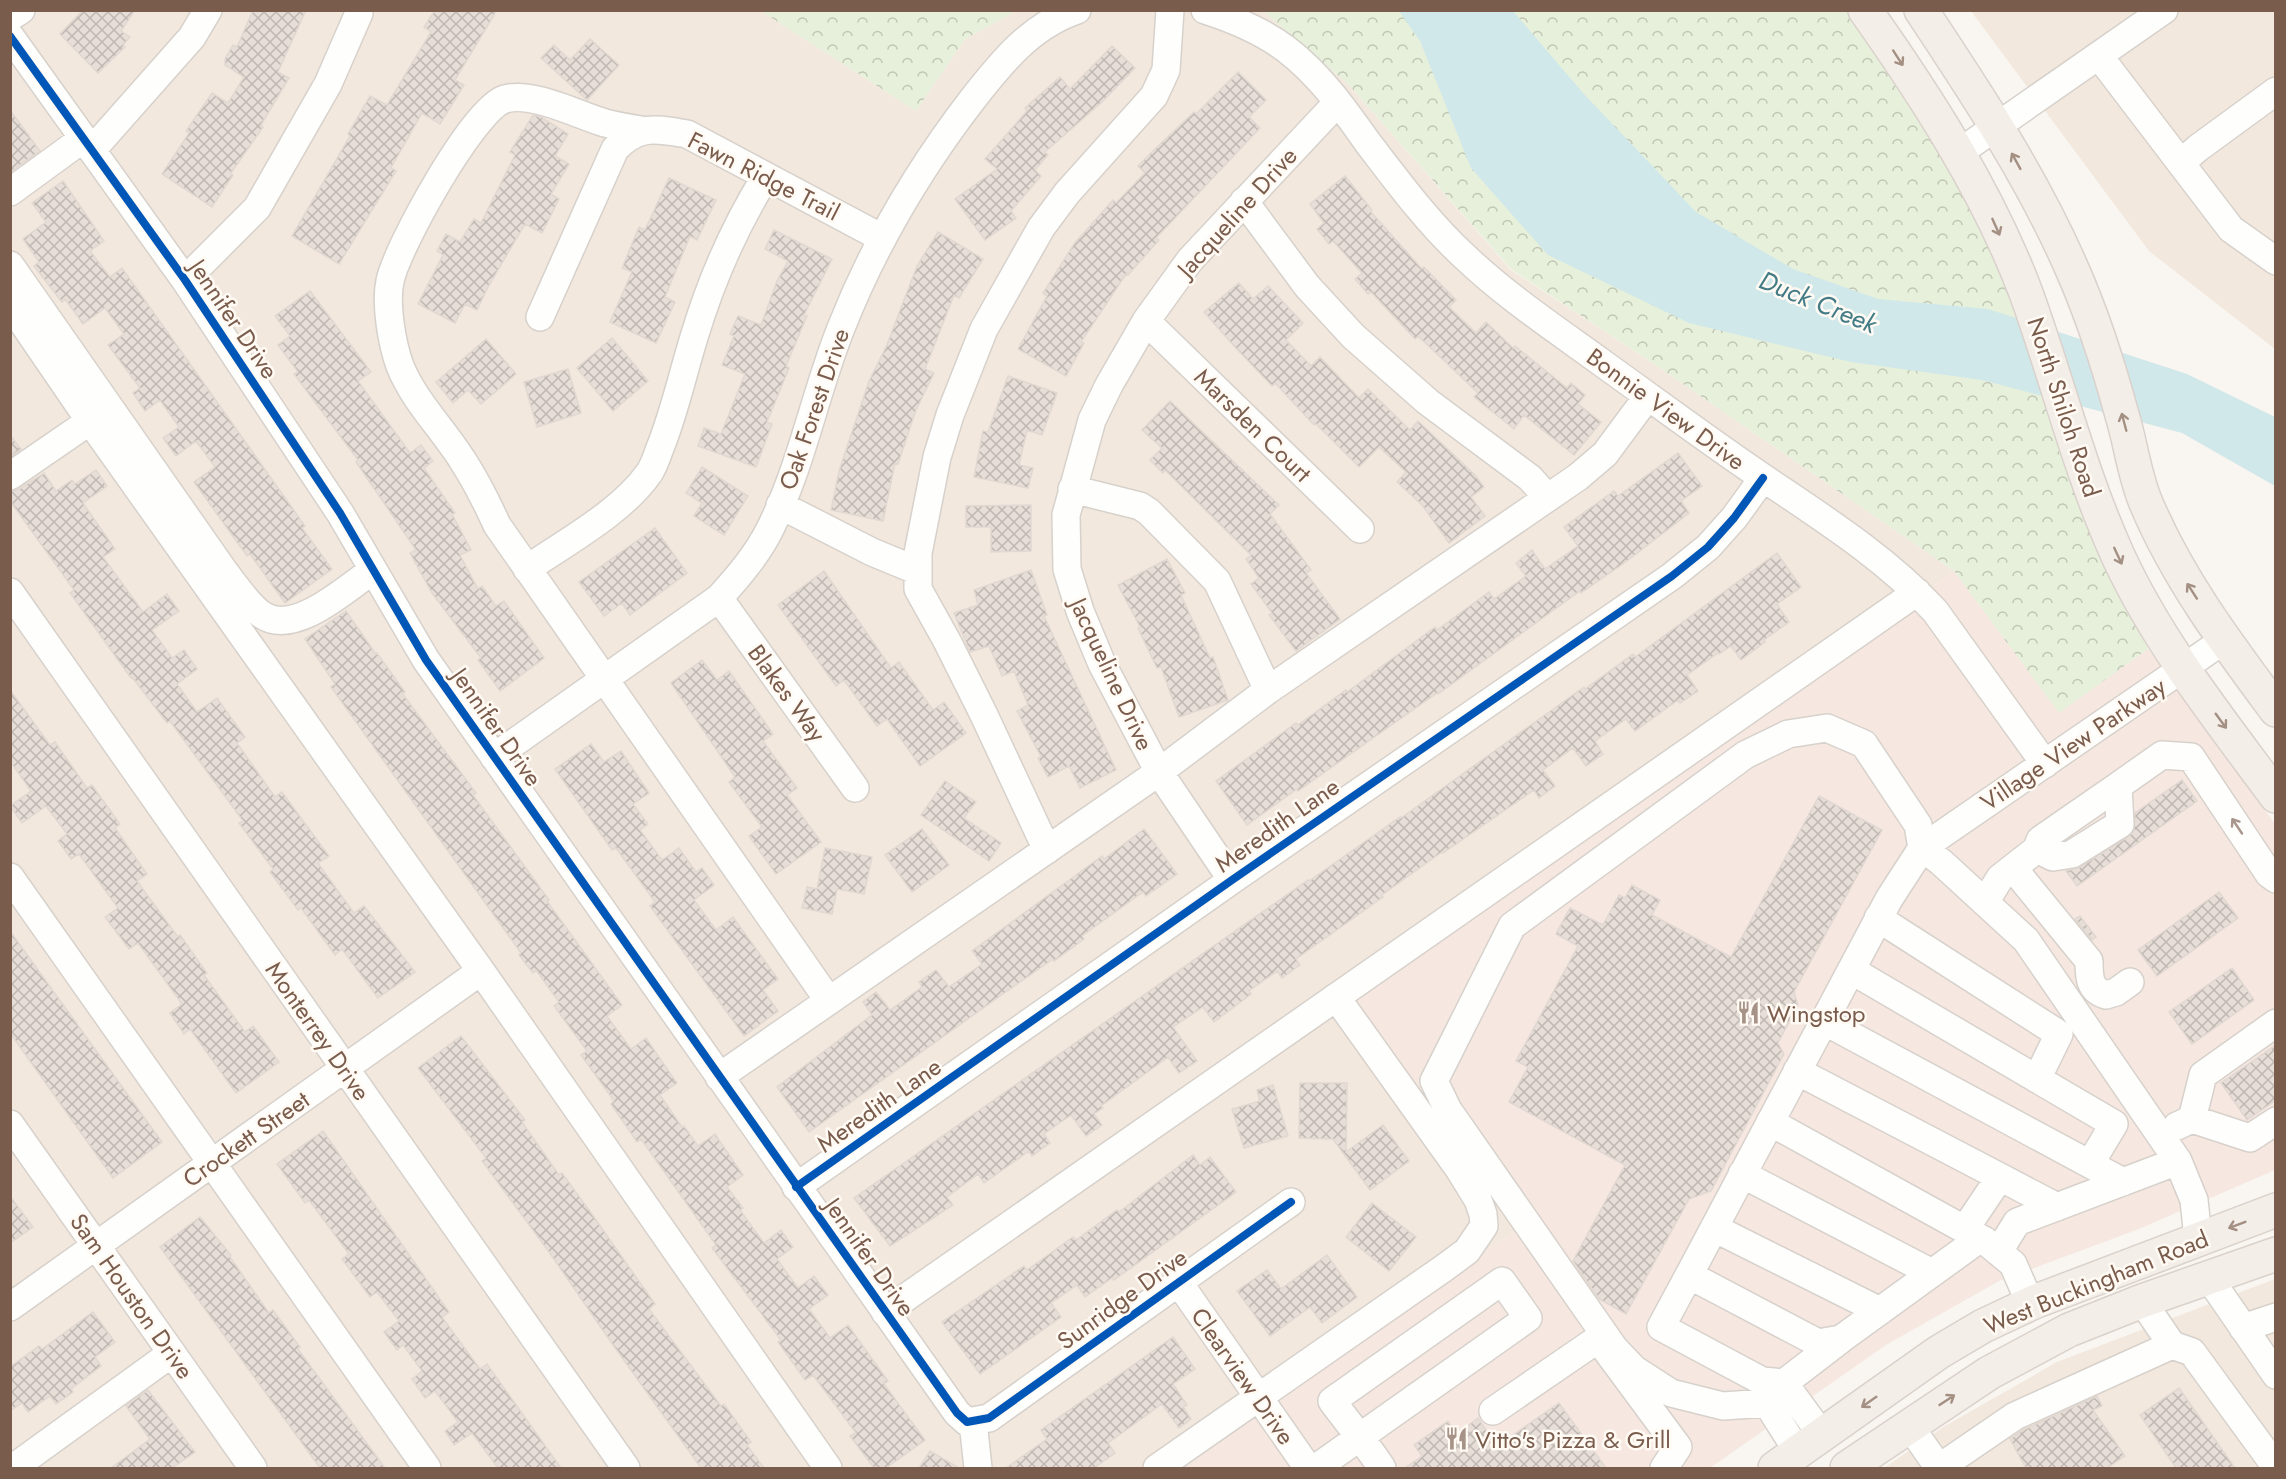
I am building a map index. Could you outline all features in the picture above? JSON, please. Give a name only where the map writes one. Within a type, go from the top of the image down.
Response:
[{"type":"main road","name":"North Shiloh Road","points":[[1865,10],[1895,53],[1986,204],[2025,292],[2095,502],[2120,560],[2150,616],[2183,669],[2276,796]]},
{"type":"main road","name":"North Shiloh Road","points":[[1921,10],[1983,103],[2072,269],[2092,319],[2122,414],[2145,501],[2181,575],[2224,640],[2276,710]]},
{"type":"main road","points":[[2025,292],[2072,269]]},
{"type":"main road","name":"West Buckingham Road","points":[[1801,1456],[1939,1352],[1983,1326],[2031,1303],[2276,1210]]},
{"type":"main road","points":[[2198,1238],[2209,1278]]},
{"type":"main road","name":"West Buckingham Road","points":[[1847,1468],[1989,1372],[2068,1330],[2142,1301],[2276,1254]]},
{"type":"street","points":[[10,17],[21,10]]},
{"type":"street","points":[[10,192],[88,144],[192,37],[208,10]]},
{"type":"street","name":"Oak Forest Drive","points":[[494,757],[719,598],[743,572],[770,530],[841,328],[882,238],[926,165],[958,118],[1000,64],[1037,31],[1077,10]]},
{"type":"street","points":[[1047,850],[984,715],[918,589],[918,553],[937,457],[950,415],[984,329],[1041,228],[1067,193],[1154,96],[1166,70],[1170,10]]},
{"type":"street","points":[[1204,10],[1230,18],[1285,48],[1309,69],[1338,102]]},
{"type":"street","points":[[1957,154],[2164,10]]},
{"type":"street","points":[[185,280],[256,208],[328,84],[359,13]]},
{"type":"street","name":"Jennifer Drive","points":[[10,36],[185,280],[340,513],[426,660],[957,1413],[967,1422],[973,1422]]},
{"type":"street","points":[[2099,56],[2231,229],[2276,261]]},
{"type":"street","points":[[2181,164],[2198,148],[2276,92]]},
{"type":"street","name":"Fawn Ridge Trail","points":[[829,1001],[497,525],[463,460],[413,390],[401,367],[394,345],[390,282],[402,246],[466,138],[489,108],[504,99],[522,97],[606,123],[641,130],[658,129],[687,134],[882,238]]},
{"type":"street","name":"Jacqueline Drive","points":[[1232,880],[1158,772],[1102,664],[1066,569],[1066,515],[1092,420],[1109,385],[1146,321],[1190,260],[1338,102]]},
{"type":"street","name":"Bonnie View Drive","points":[[1338,102],[1394,178],[1464,256],[1532,312],[1763,478],[1837,527],[1917,592],[1935,611],[2044,764]]},
{"type":"street","points":[[540,317],[615,149],[627,137],[641,130]]},
{"type":"street","points":[[527,569],[611,512],[650,472],[675,409],[695,333],[711,287],[728,245],[766,176]]},
{"type":"street","points":[[1244,201],[1306,286],[1353,336],[1428,402],[1530,478],[1547,497]]},
{"type":"street","points":[[10,265],[224,571],[262,615],[279,622],[295,619],[315,609],[373,570]]},
{"type":"street","points":[[10,304],[90,421],[481,972],[828,1468]]},
{"type":"street","name":"Marsden Court","points":[[1146,321],[1360,529]]},
{"type":"street","points":[[719,1077],[1158,772],[1268,690],[1578,477],[1605,454],[1648,396]]},
{"type":"street","points":[[10,476],[90,421]]},
{"type":"street","name":"Meredith Lane","points":[[796,1187],[1232,880],[1672,576],[1708,547],[1734,519],[1763,478]]},
{"type":"street","points":[[1072,489],[1125,501],[1149,512],[1217,581],[1268,690]]},
{"type":"street","points":[[780,505],[872,552],[918,571]]},
{"type":"street","name":"Monterrey Drive","points":[[10,592],[626,1468]]},
{"type":"street","points":[[885,1312],[1917,592]]},
{"type":"street","name":"Blakes Way","points":[[719,598],[855,788]]},
{"type":"street","name":"Village View Parkway","points":[[1922,848],[2224,640]]},
{"type":"street","points":[[1801,1456],[1767,1402],[1723,1406],[1671,1393],[1634,1369],[1614,1348],[1448,1110],[1434,1081],[1512,926],[1745,754],[1788,734],[1827,728],[1864,744],[1918,825],[1922,848],[1941,862],[2026,940],[2178,1161],[2194,1200],[2198,1238]]},
{"type":"street","points":[[1984,903],[2000,878],[2037,849],[2052,857],[2072,854],[2120,824],[2118,786],[2162,755],[2191,757],[2272,877]]},
{"type":"street","points":[[1922,848],[1878,918],[1661,1327],[1762,1381],[1784,1383],[1975,1242],[2017,1222],[2178,1161]]},
{"type":"street","points":[[2013,868],[2089,961],[2089,979],[2095,989],[2106,995],[2130,982]]},
{"type":"street","points":[[10,877],[427,1468]]},
{"type":"street","points":[[1878,918],[2059,1034],[2037,1079]]},
{"type":"street","points":[[1851,970],[2114,1124]]},
{"type":"street","name":"Crockett Street","points":[[10,1307],[481,972]]},
{"type":"street","points":[[2064,995],[2089,979]]},
{"type":"street","points":[[1157,1468],[1467,1251],[1484,1226],[1478,1200],[1459,1169],[1336,997]]},
{"type":"street","points":[[1824,1021],[2123,1182]]},
{"type":"street","points":[[2192,1119],[2203,1075],[2276,1023]]},
{"type":"street","points":[[1797,1071],[2057,1207]]},
{"type":"street","points":[[2090,1164],[2114,1124],[2140,1106]]},
{"type":"street","points":[[2160,1135],[2192,1119],[2250,1138],[2276,1121]]},
{"type":"street","points":[[1770,1122],[1983,1240],[2013,1264],[2031,1303]]},
{"type":"street","name":"Sam Houston Drive","points":[[12,1129],[253,1468]]},
{"type":"street","points":[[1742,1174],[1932,1273]]},
{"type":"street","points":[[1983,1240],[2000,1177]]},
{"type":"street","name":"Sunridge Drive","points":[[973,1422],[989,1418],[1291,1202]]},
{"type":"street","points":[[1714,1228],[1880,1311]]},
{"type":"street","points":[[1689,1275],[1818,1343],[1841,1340]]},
{"type":"street","points":[[2209,1278],[2276,1375]]},
{"type":"street","points":[[1316,1468],[1360,1437],[1528,1318],[1502,1281],[1332,1401],[1360,1437],[1382,1468]]},
{"type":"street","name":"Clearview Drive","points":[[1179,1283],[1308,1468]]},
{"type":"street","points":[[2142,1301],[2172,1345],[2192,1352],[2276,1467]]},
{"type":"street","points":[[2243,1328],[2276,1317]]},
{"type":"street","points":[[1493,1411],[1598,1339],[1678,1447],[1664,1468]]},
{"type":"street","points":[[1909,1425],[1939,1468],[2015,1416],[2172,1345]]},
{"type":"street","points":[[13,1468],[172,1353]]},
{"type":"street","points":[[1784,1383],[1801,1456]]},
{"type":"street","points":[[1653,1413],[1664,1389]]},
{"type":"street","points":[[973,1422],[978,1468]]},
{"type":"shaded area","points":[[10,11],[761,11],[916,111],[965,39],[1016,11],[1263,11],[1348,84],[1511,270],[1654,364],[1954,571],[1355,1000],[1518,1229],[1173,1468],[11,1468]]},
{"type":"shaded area","points":[[1971,11],[2275,11],[2275,349],[2149,251]]},
{"type":"shaded area","points":[[1954,571],[2059,712],[2148,649],[2275,824],[2275,1170],[2139,1229],[1999,1281],[1886,1345],[1710,1468],[1173,1468],[1518,1229],[1355,1000]]},
{"type":"shaded area","points":[[2275,1279],[2275,1468],[1884,1468],[1945,1426],[2057,1362]]},
{"type":"green space","points":[[761,11],[1016,11],[965,39],[916,111]]},
{"type":"green space","points":[[1263,11],[1847,11],[1950,160],[2008,273],[2061,453],[2148,649],[2059,713],[1954,571],[1654,364],[1511,269],[1348,84]]},
{"type":"water","name":"Duck Creek","points":[[1399,11],[1513,11],[1583,93],[1696,212],[1793,269],[1878,299],[1988,309],[2187,374],[2275,417],[2275,486],[2182,433],[1982,380],[1851,362],[1689,323],[1548,255],[1471,168],[1420,41]]},
{"type":"building","points":[[83,10],[135,10],[121,31],[130,37],[123,45],[125,47],[98,73],[60,34]]},
{"type":"building","points":[[253,10],[306,10],[278,72],[289,78],[261,125],[263,127],[231,173],[233,175],[212,207],[162,174],[189,133],[186,131],[212,93],[228,103],[244,77],[225,65],[225,59],[233,45],[237,47]]},
{"type":"building","points":[[435,10],[497,10],[455,80],[464,85],[440,124],[422,113],[391,168],[396,171],[339,264],[292,236],[350,136],[348,134],[370,96],[387,105],[431,32],[424,27]]},
{"type":"building","points":[[590,39],[619,65],[587,100],[541,58],[554,45],[570,60]]},
{"type":"building","points":[[1112,46],[1135,68],[1102,102],[1045,152],[1048,155],[1035,170],[1041,176],[1011,211],[1016,218],[985,240],[955,199],[997,169],[985,159],[1027,111],[1025,108],[1060,77],[1070,89]]},
{"type":"building","points":[[1238,72],[1266,100],[1249,117],[1260,128],[1156,238],[1159,240],[1128,275],[1126,274],[1081,342],[1084,343],[1066,376],[1018,349],[1047,296],[1043,293],[1074,244],[1113,200],[1116,203],[1145,173],[1138,166],[1194,112],[1196,114]]},
{"type":"building","points":[[10,110],[40,151],[10,172]]},
{"type":"building","points":[[533,115],[541,117],[568,134],[555,156],[569,164],[551,194],[559,199],[542,233],[525,224],[477,310],[465,304],[455,323],[418,304],[443,255],[437,251],[446,234],[460,242],[474,219],[481,223],[515,155],[510,152]]},
{"type":"building","points":[[1345,176],[1372,210],[1371,212],[1422,269],[1424,267],[1456,300],[1449,307],[1476,333],[1486,322],[1513,348],[1515,346],[1567,388],[1571,383],[1585,395],[1578,404],[1601,422],[1574,455],[1524,415],[1514,429],[1474,397],[1478,393],[1418,336],[1415,339],[1371,292],[1368,294],[1355,279],[1362,273],[1333,241],[1329,244],[1317,229],[1324,223],[1310,204]]},
{"type":"building","points":[[669,178],[716,200],[697,240],[690,236],[665,297],[675,302],[656,343],[610,322],[632,272],[622,268],[639,227],[645,230]]},
{"type":"building","points":[[63,181],[104,241],[90,251],[110,277],[122,268],[305,526],[302,528],[332,569],[285,603],[250,554],[247,556],[194,482],[215,467],[196,441],[176,456],[163,438],[179,427],[160,400],[145,411],[133,393],[140,388],[108,345],[124,334],[105,308],[83,324],[65,299],[62,302],[34,266],[39,262],[23,239],[46,222],[32,203]]},
{"type":"building","points":[[774,230],[832,259],[804,315],[807,316],[786,366],[789,368],[767,422],[772,424],[756,467],[698,446],[704,428],[721,434],[745,374],[722,365],[734,336],[730,334],[738,316],[761,325],[777,281],[788,261],[765,249]]},
{"type":"building","points":[[938,232],[983,259],[959,298],[954,295],[925,369],[934,373],[916,410],[898,464],[895,463],[883,521],[831,510],[839,471],[869,381],[886,347],[917,266]]},
{"type":"building","points":[[1239,283],[1253,299],[1268,286],[1303,323],[1286,340],[1311,366],[1320,357],[1359,398],[1368,389],[1410,430],[1418,421],[1475,475],[1484,487],[1471,497],[1485,516],[1449,543],[1422,505],[1397,482],[1406,472],[1379,447],[1359,467],[1315,423],[1314,425],[1275,383],[1272,386],[1204,312]]},
{"type":"building","points":[[310,291],[371,372],[358,381],[410,453],[421,445],[433,461],[424,468],[455,513],[452,514],[471,550],[460,555],[478,589],[482,586],[496,606],[504,601],[544,658],[500,691],[478,660],[481,658],[432,593],[410,553],[416,550],[356,462],[358,460],[294,374],[298,372],[278,345],[290,336],[275,316]]},
{"type":"building","points":[[612,338],[648,381],[613,411],[577,368]]},
{"type":"building","points":[[486,339],[516,374],[481,404],[468,390],[453,403],[436,382]]},
{"type":"building","points":[[568,369],[581,413],[537,427],[524,382]]},
{"type":"building","points":[[1008,376],[1057,393],[1042,435],[1027,430],[1019,465],[1033,468],[1028,488],[974,477],[983,431],[988,432]]},
{"type":"building","points":[[1170,401],[1279,505],[1270,514],[1311,570],[1306,573],[1340,619],[1296,651],[1269,615],[1272,613],[1251,584],[1259,578],[1246,559],[1251,555],[1165,470],[1163,473],[1150,460],[1162,448],[1142,430]]},
{"type":"building","points":[[10,435],[21,449],[10,457]]},
{"type":"building","points":[[1678,453],[1702,486],[1681,501],[1689,513],[1627,561],[1581,593],[1580,591],[1438,694],[1247,825],[1216,781],[1296,723],[1298,725],[1346,690],[1347,692],[1435,627],[1437,630],[1489,592],[1494,599],[1526,576],[1516,563],[1532,550],[1545,569],[1578,546],[1564,527],[1614,491],[1618,496]]},
{"type":"building","points":[[702,467],[748,496],[724,535],[694,516],[702,503],[686,493]]},
{"type":"building","points":[[96,470],[107,486],[83,503],[115,549],[103,557],[143,612],[167,594],[179,611],[152,630],[172,658],[184,650],[197,669],[177,684],[197,712],[217,698],[245,737],[237,743],[275,797],[282,792],[329,856],[318,863],[333,884],[354,913],[364,906],[415,972],[378,998],[342,949],[335,955],[301,908],[298,910],[270,872],[273,869],[239,823],[243,821],[170,721],[167,723],[131,678],[70,593],[74,590],[10,501],[10,492],[44,473],[56,491],[72,480],[75,484]]},
{"type":"building","points":[[1031,505],[1031,551],[991,552],[991,527],[966,527],[966,506]]},
{"type":"building","points":[[655,528],[687,573],[630,615],[622,603],[604,616],[579,582]]},
{"type":"building","points":[[1777,553],[1801,587],[1777,604],[1789,622],[1741,660],[1731,646],[1718,653],[1687,675],[1698,691],[1680,703],[1678,700],[1635,731],[1626,719],[1595,741],[1603,754],[1586,766],[1573,748],[1543,770],[1555,786],[1539,798],[1534,790],[1442,852],[1296,959],[1300,965],[1282,978],[1277,971],[1249,991],[1251,994],[1214,1022],[1203,1007],[1173,1027],[1197,1061],[1179,1073],[1168,1057],[1101,1106],[1103,1108],[1094,1114],[1102,1125],[1086,1136],[1071,1115],[1044,1134],[1050,1143],[1032,1156],[1029,1151],[984,1183],[978,1174],[947,1197],[953,1205],[890,1246],[854,1198],[1308,880],[1401,818],[1584,687],[1585,689],[1633,654],[1635,657]]},
{"type":"building","points":[[1167,559],[1185,593],[1181,595],[1210,658],[1213,657],[1228,700],[1179,717],[1161,667],[1157,668],[1138,628],[1140,627],[1118,585]]},
{"type":"building","points":[[1031,570],[1047,615],[1044,616],[1116,770],[1080,788],[1069,766],[1048,777],[1038,758],[1041,757],[1017,711],[1028,705],[1014,671],[1002,676],[989,646],[970,652],[954,613],[978,605],[974,590]]},
{"type":"building","points":[[824,571],[891,668],[899,662],[933,710],[944,702],[966,733],[920,766],[887,719],[877,726],[844,680],[836,686],[778,605]]},
{"type":"building","points":[[346,611],[405,692],[402,693],[476,793],[473,795],[622,1005],[607,1016],[631,1049],[646,1038],[677,1083],[660,1095],[682,1127],[684,1126],[698,1146],[715,1134],[743,1175],[727,1187],[743,1208],[740,1210],[764,1243],[781,1230],[793,1247],[777,1259],[798,1288],[814,1276],[828,1295],[809,1309],[830,1338],[848,1325],[888,1381],[884,1384],[925,1440],[886,1468],[874,1468],[850,1436],[856,1433],[813,1375],[805,1380],[778,1342],[781,1340],[712,1248],[716,1245],[641,1139],[637,1142],[611,1104],[614,1101],[581,1055],[587,1051],[554,1006],[559,1002],[536,970],[533,973],[519,955],[521,953],[331,687],[335,684],[305,639]]},
{"type":"building","points":[[702,660],[717,680],[729,671],[773,734],[763,741],[797,788],[787,795],[821,842],[776,874],[749,836],[762,827],[729,782],[735,777],[671,683]]},
{"type":"building","points":[[10,690],[50,745],[55,742],[87,788],[92,785],[120,824],[115,828],[147,874],[137,881],[178,937],[180,935],[207,973],[204,975],[245,1032],[253,1026],[279,1062],[236,1093],[190,1029],[184,1034],[170,1013],[182,1004],[138,943],[129,949],[105,917],[118,908],[79,854],[71,859],[58,841],[67,834],[46,806],[22,823],[10,806],[31,791],[10,761]]},
{"type":"building","points":[[591,744],[604,762],[621,751],[649,793],[633,804],[648,824],[640,830],[662,860],[679,848],[696,872],[702,868],[714,885],[694,900],[716,930],[733,917],[778,979],[763,990],[778,1011],[744,1036],[650,906],[655,902],[616,848],[612,850],[555,769]]},
{"type":"building","points":[[2182,780],[2197,801],[2077,886],[2066,871],[2080,867],[2128,837],[2134,831],[2135,813]]},
{"type":"building","points":[[945,781],[976,802],[964,818],[1001,843],[989,861],[921,815]]},
{"type":"building","points":[[1819,796],[1882,830],[1794,992],[1798,1005],[1778,1043],[1784,1054],[1711,1191],[1689,1199],[1626,1314],[1599,1299],[1573,1261],[1625,1165],[1509,1102],[1528,1067],[1516,1061],[1578,946],[1556,934],[1570,908],[1603,925],[1619,895],[1625,898],[1632,885],[1660,900],[1652,915],[1731,957]]},
{"type":"building","points":[[922,829],[949,865],[912,892],[885,855]]},
{"type":"building","points":[[1144,829],[1177,874],[1146,896],[1143,892],[1082,936],[1084,939],[1054,961],[1053,959],[809,1132],[777,1087],[872,1015],[863,1002],[876,992],[890,1010],[922,987],[919,982],[936,970],[949,987],[982,964],[972,951],[1102,856],[1104,859]]},
{"type":"building","points":[[825,848],[872,857],[864,894],[837,889],[832,914],[802,908],[807,887],[817,889]]},
{"type":"building","points":[[2219,892],[2238,918],[2157,976],[2138,950]]},
{"type":"building","points":[[2080,916],[2096,937],[2092,940],[2075,919]]},
{"type":"building","points":[[10,931],[162,1142],[113,1178],[10,1033]]},
{"type":"building","points":[[2232,968],[2254,1000],[2192,1044],[2169,1012]]},
{"type":"building","points":[[461,1036],[525,1120],[522,1122],[559,1175],[562,1173],[655,1304],[649,1309],[721,1406],[724,1404],[751,1442],[747,1445],[764,1468],[701,1468],[482,1161],[486,1158],[418,1068]]},
{"type":"building","points":[[2276,1045],[2276,1100],[2247,1120],[2221,1083]]},
{"type":"building","points":[[1300,1083],[1347,1083],[1346,1152],[1383,1125],[1409,1161],[1370,1190],[1333,1139],[1299,1138]]},
{"type":"building","points":[[1273,1085],[1288,1136],[1244,1148],[1232,1109],[1260,1101],[1257,1090]]},
{"type":"building","points":[[323,1131],[449,1312],[442,1317],[480,1369],[487,1364],[561,1468],[498,1468],[472,1433],[454,1445],[445,1431],[458,1422],[435,1391],[425,1398],[412,1379],[422,1371],[403,1345],[397,1350],[384,1332],[399,1321],[377,1292],[370,1297],[342,1259],[349,1254],[309,1200],[305,1203],[277,1164]]},
{"type":"building","points":[[1193,1155],[1200,1165],[1210,1157],[1236,1192],[1114,1280],[1112,1278],[1085,1297],[1077,1285],[1051,1303],[1061,1317],[980,1374],[942,1322],[1024,1266],[1027,1270],[1073,1237],[1076,1240],[1117,1210],[1119,1212]]},
{"type":"building","points":[[10,1196],[33,1227],[10,1243]]},
{"type":"building","points":[[1372,1203],[1416,1237],[1389,1271],[1346,1237]]},
{"type":"building","points":[[200,1217],[231,1255],[230,1257],[269,1313],[273,1310],[300,1347],[298,1349],[385,1468],[320,1468],[160,1247]]},
{"type":"building","points":[[1327,1255],[1357,1297],[1322,1323],[1310,1307],[1270,1336],[1237,1291],[1267,1270],[1281,1289]]},
{"type":"building","points":[[93,1312],[115,1342],[95,1357],[101,1366],[56,1404],[50,1396],[28,1412],[22,1403],[10,1411],[10,1367],[39,1346],[42,1349]]},
{"type":"building","points":[[1173,1337],[1195,1369],[1173,1384],[1187,1405],[1183,1407],[1191,1419],[1179,1428],[1162,1404],[1108,1443],[1115,1453],[1094,1468],[1006,1468],[1047,1439],[1041,1430]]},
{"type":"building","points":[[2179,1388],[2235,1468],[2176,1468],[2140,1415]]},
{"type":"building","points":[[148,1390],[195,1452],[172,1468],[111,1468],[150,1439],[126,1406]]},
{"type":"building","points":[[2097,1396],[2102,1406],[2093,1410],[2125,1456],[2107,1468],[2026,1468],[2010,1439],[2023,1430]]},
{"type":"building","points":[[1559,1403],[1606,1468],[1405,1468],[1422,1456],[1414,1445],[1448,1421],[1456,1434],[1478,1418],[1497,1446]]},
{"type":"building","points":[[930,1451],[959,1468],[919,1468]]},
{"type":"cycle path","points":[[10,36],[185,280],[340,513],[426,660],[957,1413],[967,1422],[989,1418],[1291,1202]]},
{"type":"cycle path","points":[[796,1187],[1232,880],[1672,576],[1708,547],[1734,518],[1763,478]]},
{"type":"place","name":"Wingstop","points":[[1749,1013]]},
{"type":"place","name":"Vitto's Pizza & Grill","points":[[1457,1439]]}]
